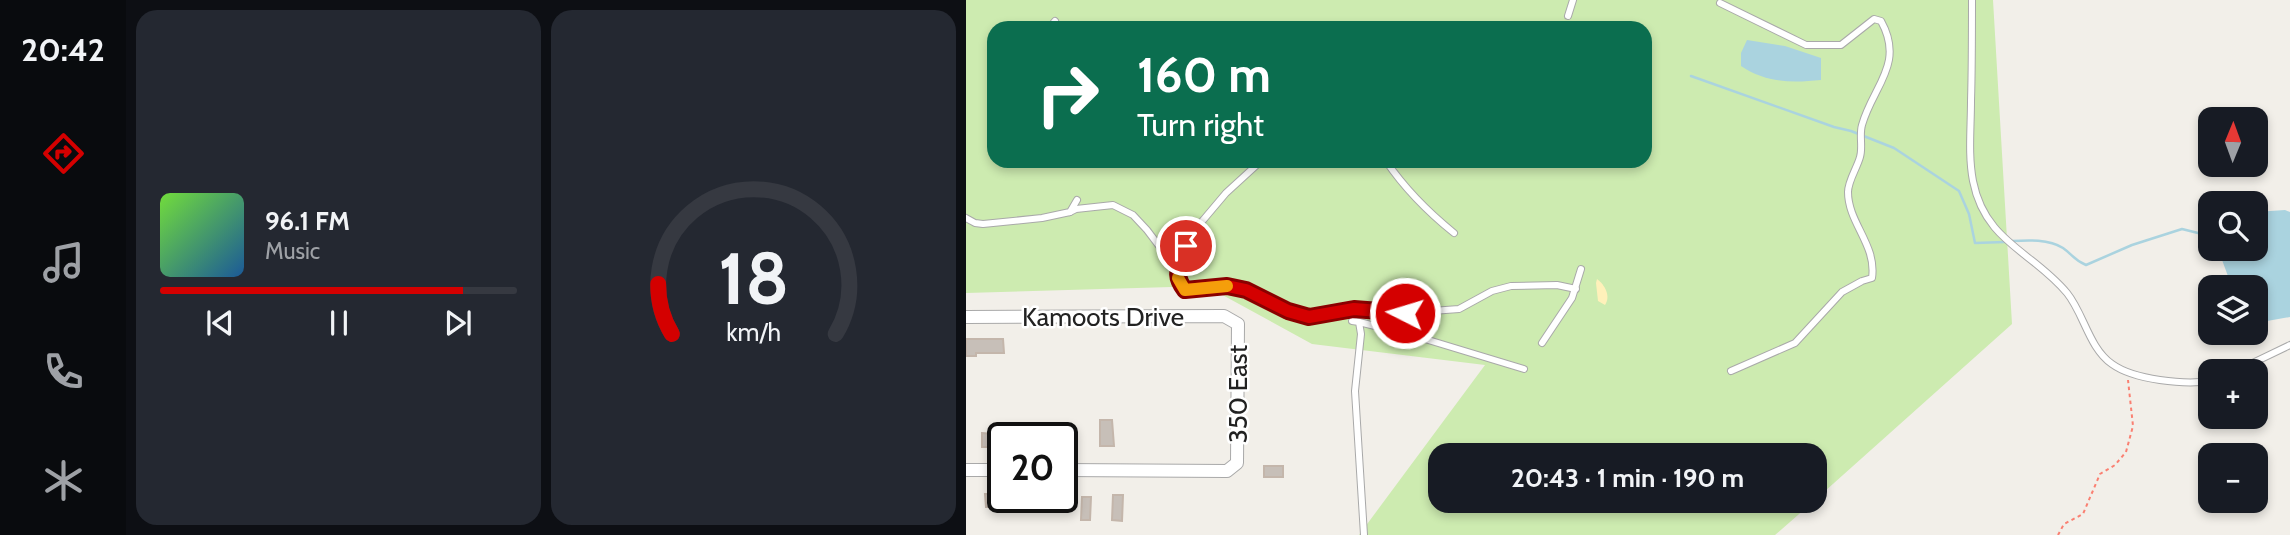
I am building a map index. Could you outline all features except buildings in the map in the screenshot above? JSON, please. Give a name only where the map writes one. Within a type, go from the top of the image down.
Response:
[{"type":"street","name":"Kamoots Drive","points":[[966,317],[1224,316],[1238,324]]},
{"type":"street","name":"350 East","points":[[1078,470],[1227,471],[1237,463],[1238,324]]},
{"type":"street","points":[[966,470],[987,470]]},
{"type":"lane","points":[[1568,16],[1573,0]]},
{"type":"lane","points":[[1972,0],[1971,155],[1973,181],[1984,215],[2003,237],[2067,294],[2101,354],[2109,363],[2128,372],[2179,383],[2198,382]]},
{"type":"lane","points":[[1720,3],[1806,46],[1841,45],[1874,19],[1881,21],[1888,32],[1890,54],[1888,69],[1861,127],[1861,154],[1847,191],[1852,211],[1868,244],[1874,268],[1872,278],[1842,292],[1795,343],[1731,371]]},
{"type":"lane","points":[[1253,168],[1226,193],[1188,238],[1177,275],[1185,290],[1227,286],[1246,290],[1288,311],[1309,317],[1354,309],[1405,313],[1459,309],[1492,291],[1511,286],[1557,285],[1576,289]]},
{"type":"lane","points":[[1392,168],[1419,203],[1454,233]]},
{"type":"lane","points":[[1070,212],[1077,200]]},
{"type":"lane","points":[[966,218],[983,224],[1042,218],[1076,209],[1114,205],[1140,222],[1178,271]]},
{"type":"lane","points":[[1542,343],[1572,298],[1581,268]]},
{"type":"lane","points":[[1364,535],[1355,391],[1361,334],[1356,321],[1524,369]]},
{"type":"lane","points":[[2261,359],[2290,345]]},
{"type":"path","points":[[2057,535],[2064,524],[2083,514],[2100,474],[2115,466],[2126,452],[2133,426],[2128,372]]},
{"type":"green space","points":[[966,0],[1993,0],[2012,324],[1827,489],[1827,443],[1428,443],[1428,513],[1800,513],[1775,535],[1359,535],[1485,365],[1312,344],[1206,286],[966,293]]},
{"type":"sand","points":[[1597,279],[1606,291],[1605,305],[1598,301]]},
{"type":"water","points":[[1747,40],[1785,46],[1821,58],[1821,80],[1770,79],[1750,72],[1741,66],[1741,53]]},
{"type":"water","points":[[2268,211],[2290,212],[2290,317],[2268,321],[2268,275],[2228,275],[2222,261],[2268,261]]},
{"type":"waterway","points":[[1691,76],[1894,148],[1959,191],[1969,214],[1975,243],[2005,242]]},
{"type":"waterway","points":[[2012,241],[2051,243],[2063,248],[2086,265],[2132,245],[2182,229],[2198,233]]},
{"type":"slow traffic","points":[[1178,278],[1185,290],[1227,286]]},
{"type":"route","points":[[1186,246],[1177,275],[1185,290],[1227,286],[1246,290],[1288,311],[1309,317],[1354,309],[1405,313]]}]
